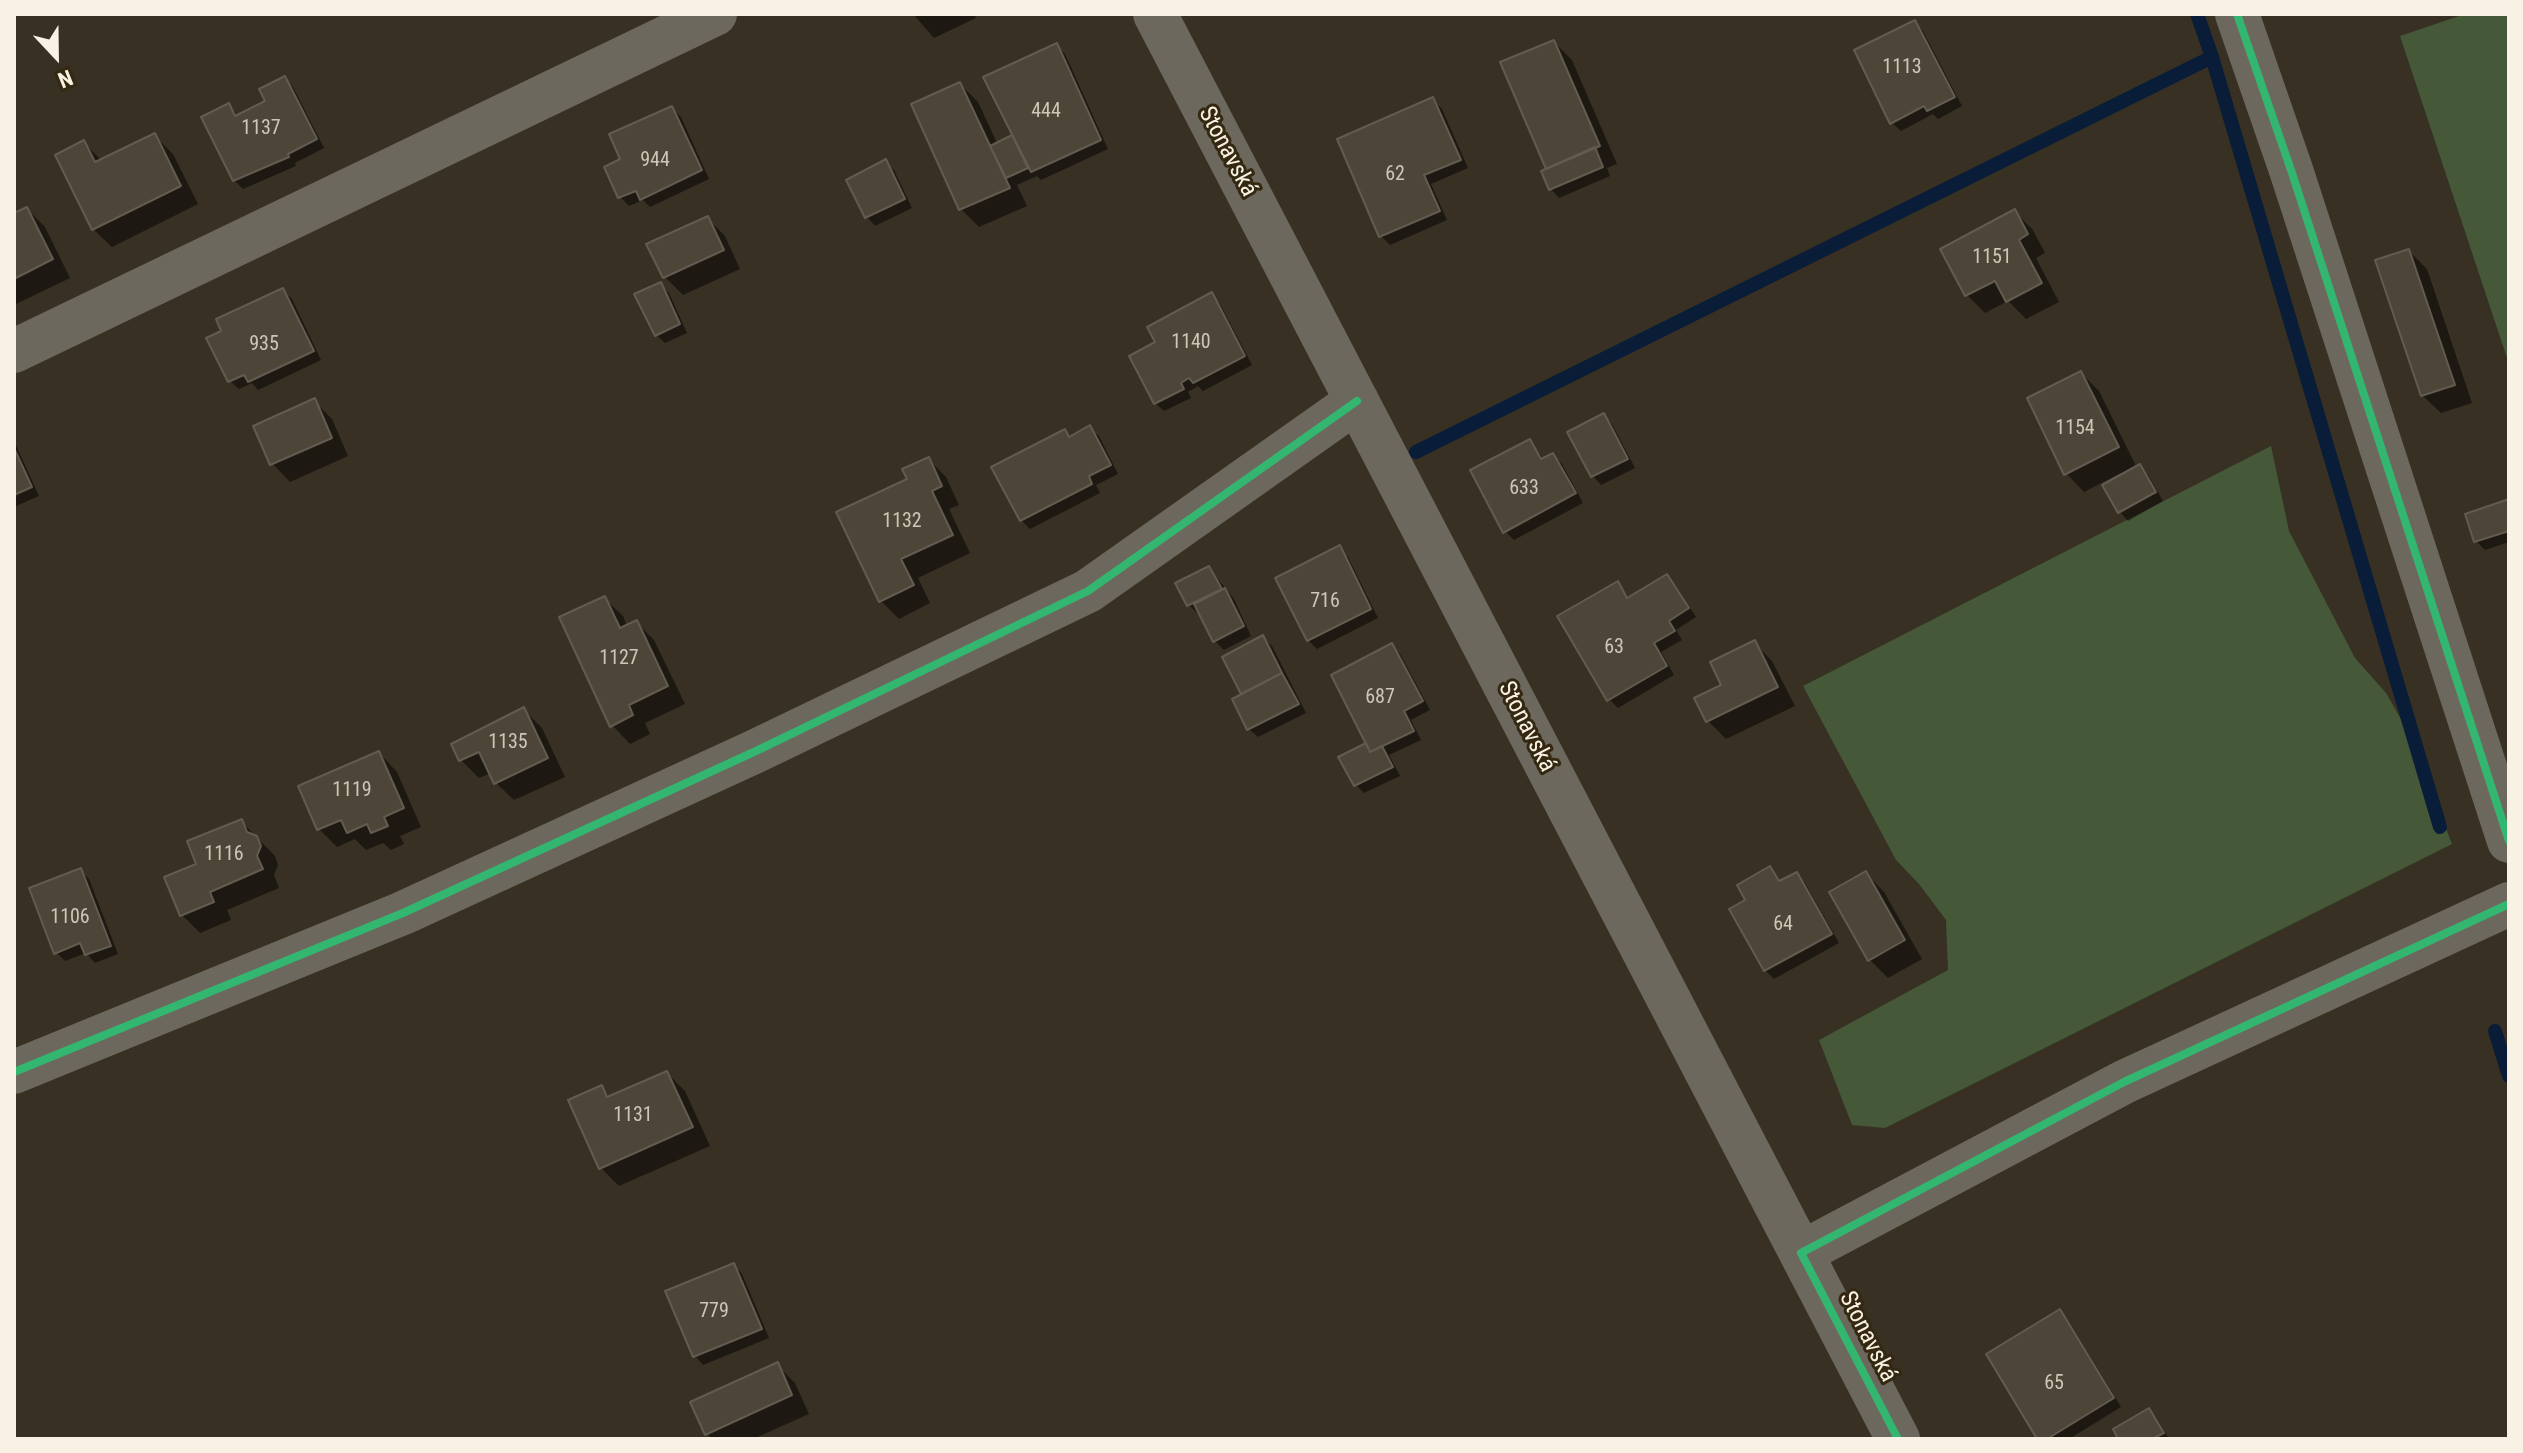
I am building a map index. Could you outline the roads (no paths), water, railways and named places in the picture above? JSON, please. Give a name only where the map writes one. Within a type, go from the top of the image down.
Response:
[{"type":"street","points":[[14,351],[715,14]]},
{"type":"street","name":"Stonavská","points":[[1155,14],[1898,1439]]},
{"type":"street","points":[[2237,14],[2291,170],[2509,841]]},
{"type":"street","points":[[14,1072],[403,913],[742,757],[1088,591],[1357,401]]},
{"type":"street","points":[[1801,1253],[2124,1082],[2509,904]]},
{"type":"waterway","points":[[2197,14],[2440,827]]},
{"type":"waterway","points":[[1416,452],[2212,57]]},
{"type":"waterway","points":[[2495,1031],[2509,1076]]}]
